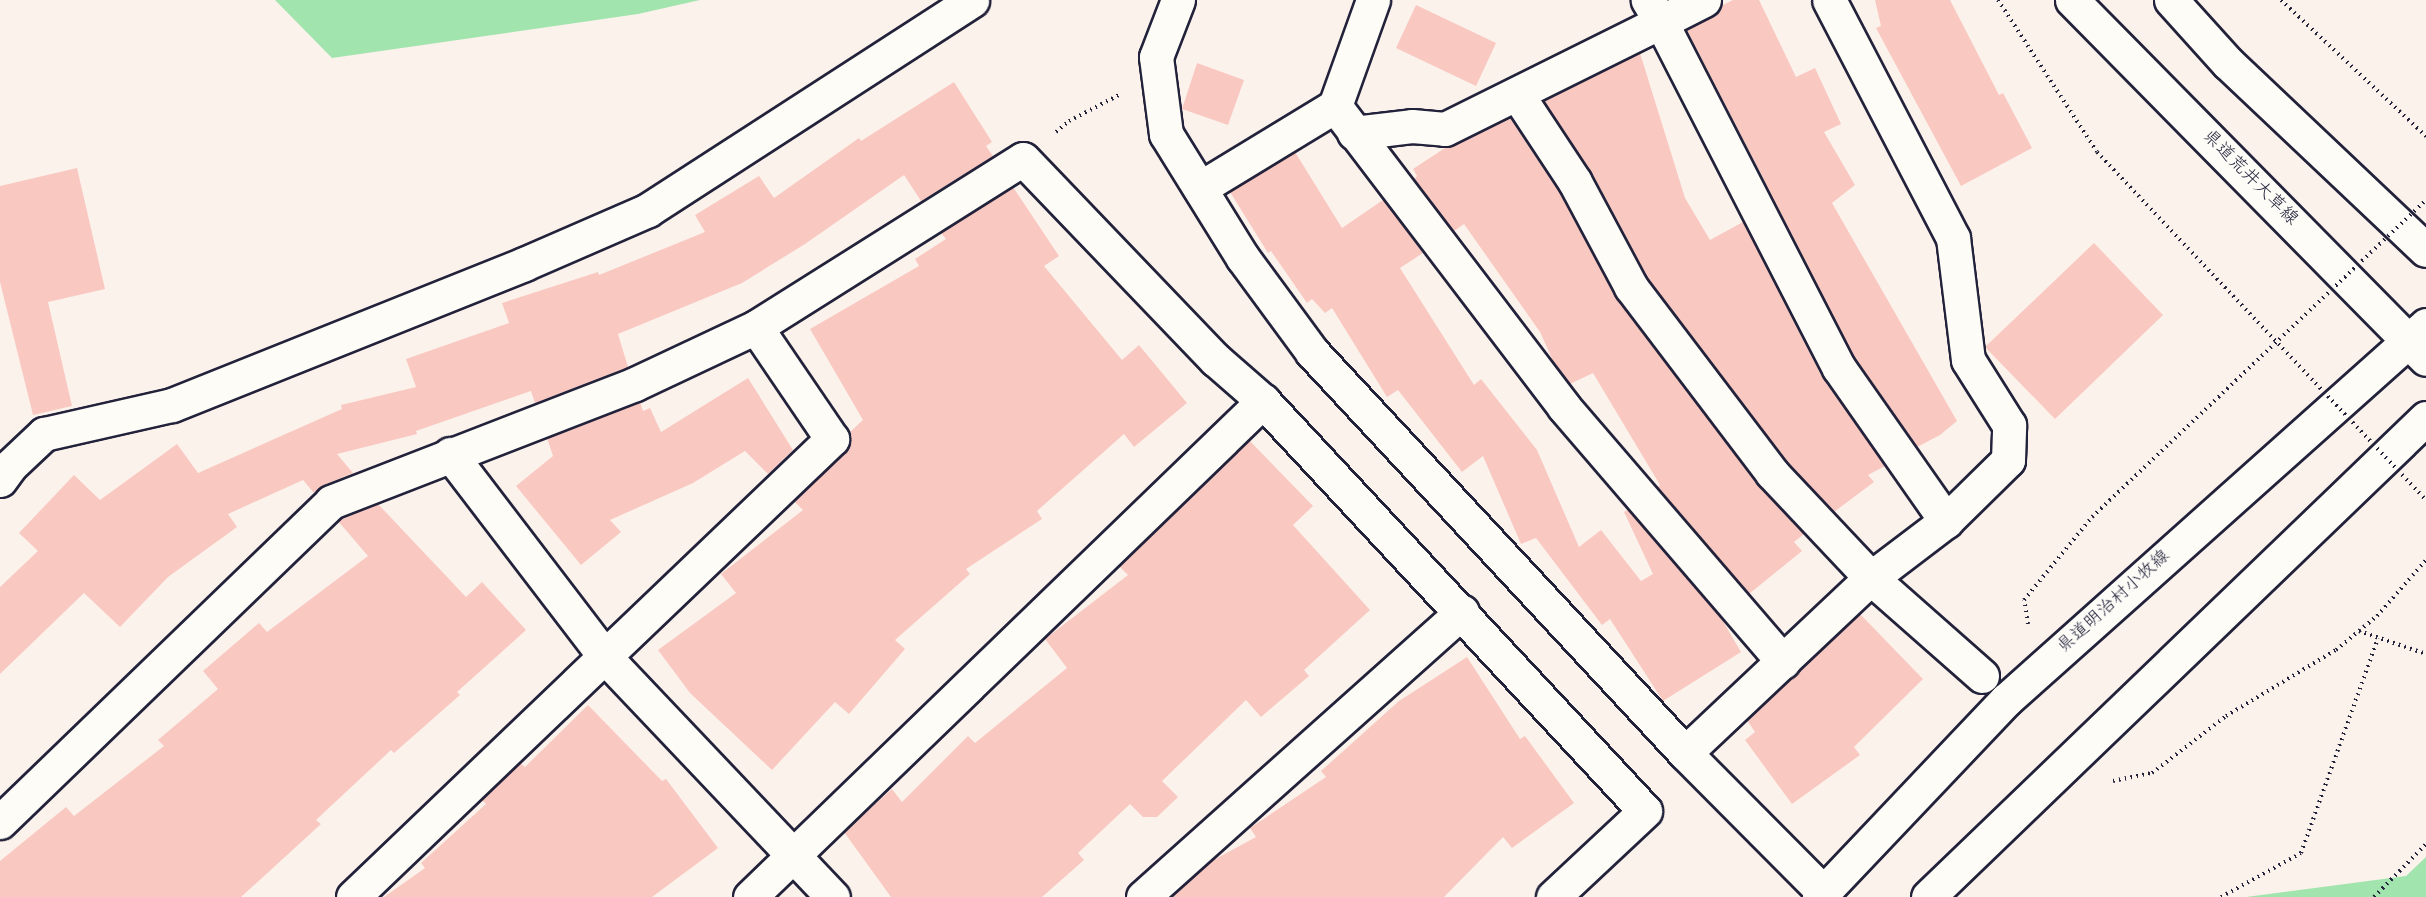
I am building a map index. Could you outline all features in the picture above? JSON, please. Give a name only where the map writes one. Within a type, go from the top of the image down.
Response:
[{"type":"street","points":[[0,480],[10,466],[44,434],[172,405],[524,264],[648,210],[972,0]]},
{"type":"street","points":[[1178,0],[1156,57],[1166,134],[1243,258],[1312,352],[1685,753],[1821,895]]},
{"type":"street","points":[[1200,188],[1335,106],[1373,0]]},
{"type":"street","points":[[1354,133],[1412,126],[1445,129],[1517,94],[1655,11],[1704,0]]},
{"type":"street","points":[[1685,753],[1872,578],[1946,521],[2008,460],[2009,425],[1968,360],[1953,238],[1829,0]]},
{"type":"street","name":"県道荒井大草線","points":[[2072,0],[2349,278],[2420,342]]},
{"type":"street","points":[[2171,0],[2228,63],[2426,250]]},
{"type":"street","points":[[1655,11],[1839,368],[1946,521]]},
{"type":"street","points":[[1517,94],[1575,182],[1631,287],[1772,474],[1872,578],[1982,675]]},
{"type":"street","points":[[1335,106],[1564,407],[1783,662]]},
{"type":"street","points":[[0,822],[331,502],[635,384],[756,327],[1023,159],[1216,360],[1263,401],[1645,811],[1552,897]]},
{"type":"street","points":[[353,897],[832,440],[756,327]]},
{"type":"street","name":"県道明治村小牧線","points":[[1821,895],[2006,700],[2420,342]]},
{"type":"street","points":[[750,897],[1263,401]]},
{"type":"street","points":[[1928,897],[2426,418]]},
{"type":"street","points":[[450,454],[605,657],[833,897]]},
{"type":"street","points":[[1143,897],[1462,612]]},
{"type":"path","points":[[1998,0],[2097,152],[2426,500]]},
{"type":"path","points":[[2281,0],[2426,136]]},
{"type":"path","points":[[1023,159],[1069,121],[1128,90]]},
{"type":"path","points":[[2028,631],[2024,600],[2092,517],[2277,344],[2426,200]]},
{"type":"path","points":[[2102,783],[2152,773],[2226,716],[2336,650],[2377,616],[2426,560]]},
{"type":"path","points":[[2359,631],[2426,654]]},
{"type":"path","points":[[2221,897],[2301,853],[2378,638]]},
{"type":"path","points":[[2374,897],[2426,844]]},
{"type":"green space","points":[[275,0],[700,0],[638,14],[332,58]]},
{"type":"green space","points":[[2426,857],[2426,897],[2246,897],[2406,876]]},
{"type":"building","points":[[1733,0],[1759,0],[1796,77],[1815,68],[1841,124],[1824,132],[1855,185],[1832,203],[1957,421],[1940,435],[1917,447],[1855,358],[1687,30],[1713,17],[1721,6]]},
{"type":"building","points":[[1875,0],[1950,0],[1999,95],[2003,93],[2032,148],[1961,186],[1876,28],[1881,26]]},
{"type":"building","points":[[1416,5],[1496,43],[1476,86],[1396,48]]},
{"type":"building","points":[[1640,53],[1685,198],[1710,240],[1743,222],[1822,377],[1885,466],[1868,475],[1874,482],[1834,512],[1786,461],[1647,277],[1592,173],[1544,101]]},
{"type":"building","points":[[1197,63],[1244,80],[1228,125],[1182,109]]},
{"type":"building","points":[[954,82],[992,142],[986,146],[993,156],[921,201],[904,175],[805,244],[742,283],[618,334],[628,367],[535,403],[531,391],[416,431],[417,434],[337,454],[353,473],[324,485],[314,493],[303,480],[228,514],[237,527],[168,577],[120,627],[84,593],[0,674],[0,587],[38,551],[19,533],[74,475],[100,500],[177,444],[198,473],[342,409],[341,405],[416,387],[406,359],[509,323],[502,303],[598,272],[599,275],[705,232],[695,215],[759,176],[774,198],[859,138],[861,141]]},
{"type":"building","points":[[1510,118],[1559,192],[1616,298],[1757,484],[1804,534],[1794,542],[1802,551],[1749,594],[1658,487],[1660,485],[1593,373],[1570,384],[1554,363],[1540,332],[1464,224],[1454,231],[1414,179],[1417,176],[1413,169],[1445,148]]},
{"type":"building","points":[[1295,152],[1342,228],[1383,200],[1423,253],[1400,268],[1474,385],[1481,379],[1537,450],[1579,547],[1601,530],[1641,581],[1653,574],[1624,512],[1628,510],[1721,618],[1741,652],[1663,701],[1610,619],[1602,625],[1536,538],[1521,544],[1483,456],[1462,472],[1398,390],[1387,397],[1332,308],[1325,313],[1312,299],[1307,303],[1271,251],[1268,253],[1230,192]]},
{"type":"building","points":[[77,168],[105,289],[48,302],[72,406],[33,415],[0,282],[0,186]]},
{"type":"building","points":[[1013,187],[1059,256],[1044,266],[1122,360],[1139,345],[1187,403],[1134,447],[1124,434],[1037,511],[1042,519],[966,569],[970,574],[895,640],[905,649],[849,714],[835,702],[772,770],[690,693],[658,650],[736,593],[721,574],[803,510],[794,501],[845,453],[850,445],[849,433],[863,420],[810,329],[919,266],[915,259],[946,239],[941,233]]},
{"type":"building","points":[[2094,243],[2163,315],[2055,419],[1985,347]]},
{"type":"building","points":[[748,378],[793,450],[768,474],[745,451],[693,483],[610,520],[621,532],[581,565],[516,486],[553,456],[547,438],[640,402],[643,411],[650,408],[661,432]]},
{"type":"building","points":[[1249,440],[1313,506],[1293,525],[1370,610],[1304,670],[1309,676],[1261,717],[1246,700],[1162,781],[1178,797],[1157,817],[1143,817],[1130,804],[1078,853],[1084,860],[1042,897],[891,897],[844,832],[892,789],[902,802],[968,736],[975,743],[1067,668],[1045,639],[1128,575],[1119,566]]},
{"type":"building","points":[[378,504],[466,597],[482,582],[526,630],[457,692],[460,695],[394,753],[391,750],[316,820],[321,824],[241,897],[0,897],[0,861],[66,807],[74,816],[164,746],[158,740],[218,689],[203,671],[259,623],[267,632],[368,556],[338,521]]},
{"type":"building","points":[[1860,614],[1923,679],[1854,747],[1860,755],[1792,804],[1745,740],[1755,732],[1747,720]]},
{"type":"building","points":[[1467,657],[1520,739],[1525,736],[1574,803],[1512,848],[1503,837],[1444,897],[1171,897],[1210,862],[1256,837],[1250,828],[1326,777],[1321,771],[1399,701]]},
{"type":"building","points":[[588,705],[662,781],[666,779],[718,848],[652,897],[384,897],[425,868],[421,863],[486,804],[482,800],[520,763],[525,767]]}]
